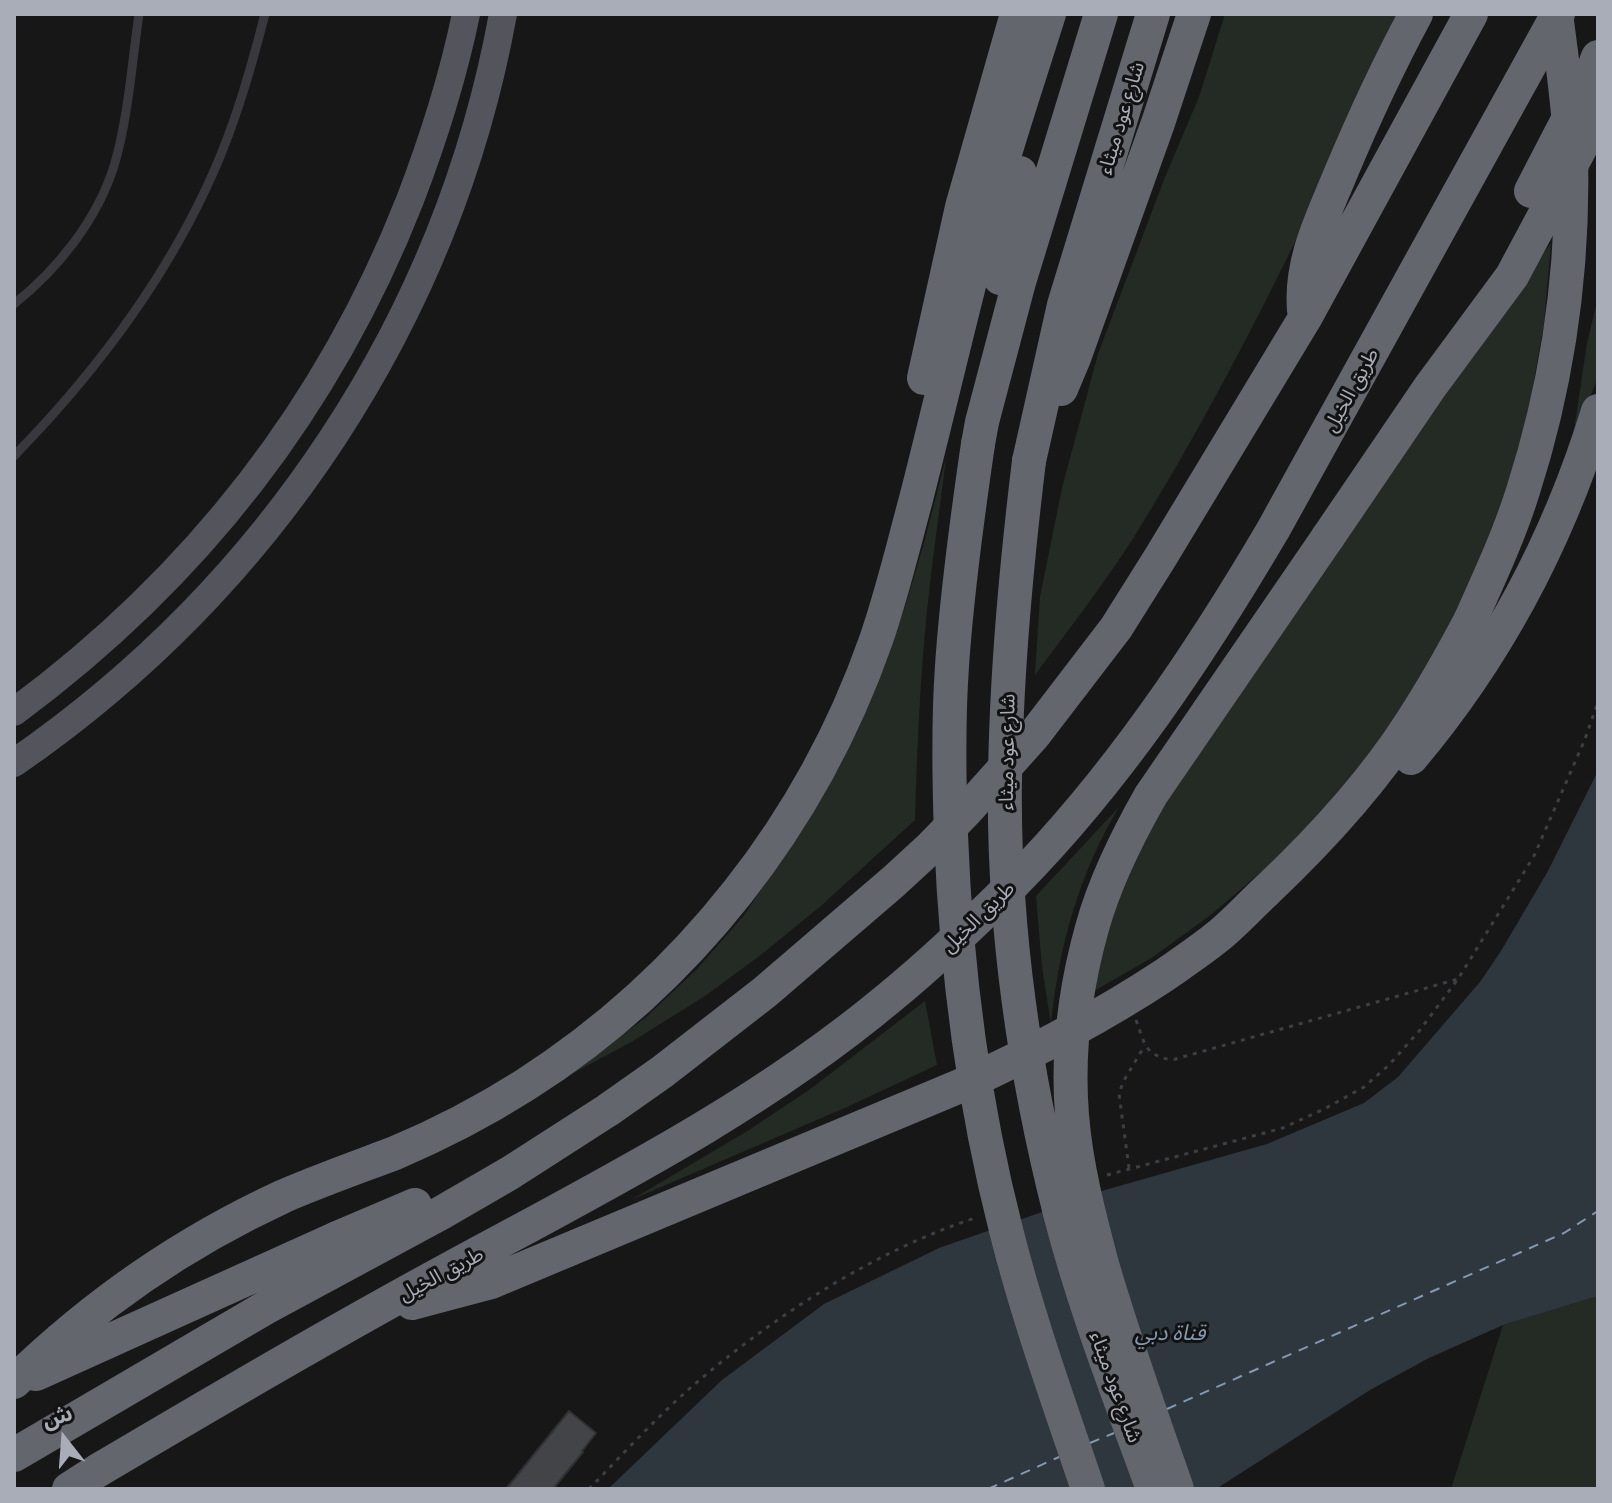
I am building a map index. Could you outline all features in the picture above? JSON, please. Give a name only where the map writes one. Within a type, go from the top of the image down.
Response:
[{"type":"highway","points":[[906,537],[906,498],[928,358],[962,207],[1017,14]]},
{"type":"highway","points":[[14,1383],[45,1352],[110,1299],[190,1245],[289,1194],[397,1152],[458,1123],[523,1086],[591,1038],[654,985],[737,893],[785,826],[827,755],[861,680],[885,613],[987,216],[1049,14]]},
{"type":"highway","points":[[1063,14],[1030,129],[998,293],[961,556],[951,683],[949,782],[953,881],[964,1008],[982,1120],[1006,1230],[1037,1339],[1088,1489]]},
{"type":"highway","points":[[980,433],[1027,255],[1101,14]]},
{"type":"highway","name":"شارع عود ميثاء","points":[[1153,14],[1064,305],[1032,446],[1015,583],[1005,784],[1008,893],[1019,1001],[1036,1108],[1060,1214],[1091,1318],[1153,1489]]},
{"type":"highway","points":[[1032,446],[1074,358],[1194,14]]},
{"type":"highway","points":[[1305,318],[1304,287],[1313,241],[1369,109],[1416,14]]},
{"type":"highway","points":[[14,1455],[178,1358],[510,1173],[608,1110],[765,992],[893,882],[966,811],[1034,735],[1116,628],[1305,318],[1471,14]]},
{"type":"highway","points":[[365,1315],[491,1282],[1018,1060],[1128,998],[1221,933],[1339,817],[1377,772],[1411,724],[1470,621],[1522,493],[1542,426],[1566,290],[1571,221],[1571,152],[1557,14]]},
{"type":"highway","name":"طريق الخيل","points":[[69,1489],[365,1315],[674,1147],[748,1102],[819,1053],[888,999],[954,942],[1016,881],[1073,818],[1129,748],[1227,608],[1557,14]]},
{"type":"highway","points":[[1430,387],[1598,57]]},
{"type":"highway","points":[[1177,1489],[1120,1325],[1077,1162],[1071,1067],[1074,1019],[1092,925],[1108,880],[1151,795],[1430,387],[1512,276],[1598,115]]},
{"type":"highway","points":[[1221,933],[1257,915],[1307,869],[1391,781],[1430,736],[1468,684],[1531,578],[1584,457],[1598,411]]},
{"type":"highway","points":[[14,1383],[364,1226],[510,1173]]},
{"type":"main road","points":[[14,712],[78,663],[167,580],[247,488],[306,406],[357,319],[399,227],[436,127],[466,14]]},
{"type":"main road","points":[[14,763],[118,684],[192,613],[261,537],[348,417],[397,330],[451,205],[483,107],[503,14]]},
{"type":"lane","points":[[14,304],[37,284],[75,241],[108,184],[122,134],[139,14]]},
{"type":"lane","points":[[14,456],[80,384],[168,260],[214,171],[233,125],[265,14]]},
{"type":"path","points":[[1101,1177],[1283,1128],[1364,1087],[1389,1065],[1458,979],[1534,856],[1598,702]]},
{"type":"path","points":[[1128,998],[1151,1054],[1172,1060],[1458,979]]},
{"type":"path","points":[[1129,1168],[1119,1094],[1145,1045]]},
{"type":"path","points":[[589,1489],[685,1392],[754,1336],[877,1260],[944,1229],[986,1214]]},
{"type":"shaded area","points":[[1225,14],[1403,14],[1309,214],[1208,410],[1134,537],[1035,675],[1040,597],[1062,488],[1098,354],[1199,97]]},
{"type":"shaded area","points":[[1551,243],[1544,323],[1528,414],[1506,495],[1439,660],[1349,787],[1274,861],[1212,914],[1153,957],[1089,994],[1114,896],[1157,809],[1361,506]]},
{"type":"shaded area","points":[[1598,298],[1598,377],[1572,443],[1587,343]]},
{"type":"shaded area","points":[[946,458],[925,637],[915,820],[822,905],[762,954],[705,996],[633,1041],[570,1075],[645,1018],[697,969],[745,914],[817,804],[851,742],[877,683],[904,610]]},
{"type":"shaded area","points":[[1119,807],[1093,858],[1073,911],[1059,967],[1051,1024],[1036,896]]},
{"type":"shaded area","points":[[925,1001],[937,1065],[631,1200],[749,1130],[809,1090]]},
{"type":"shaded area","points":[[1598,1296],[1598,1489],[1451,1489],[1503,1325]]},
{"type":"water","name":"قناة دبي","points":[[1598,771],[1598,1296],[1503,1325],[1429,1358],[1370,1390],[1216,1489],[608,1489],[722,1380],[824,1304],[939,1248],[1105,1190],[1267,1144],[1364,1103],[1398,1077],[1480,982],[1548,871]]},
{"type":"building","points":[[569,1411],[596,1433],[583,1452],[553,1489],[506,1489]]},
{"type":"ferry route","points":[[1167,1409],[1564,1233],[1598,1211]]},
{"type":"ferry route","points":[[1090,1443],[1114,1433]]},
{"type":"ferry route","points":[[988,1489],[1059,1457]]}]
